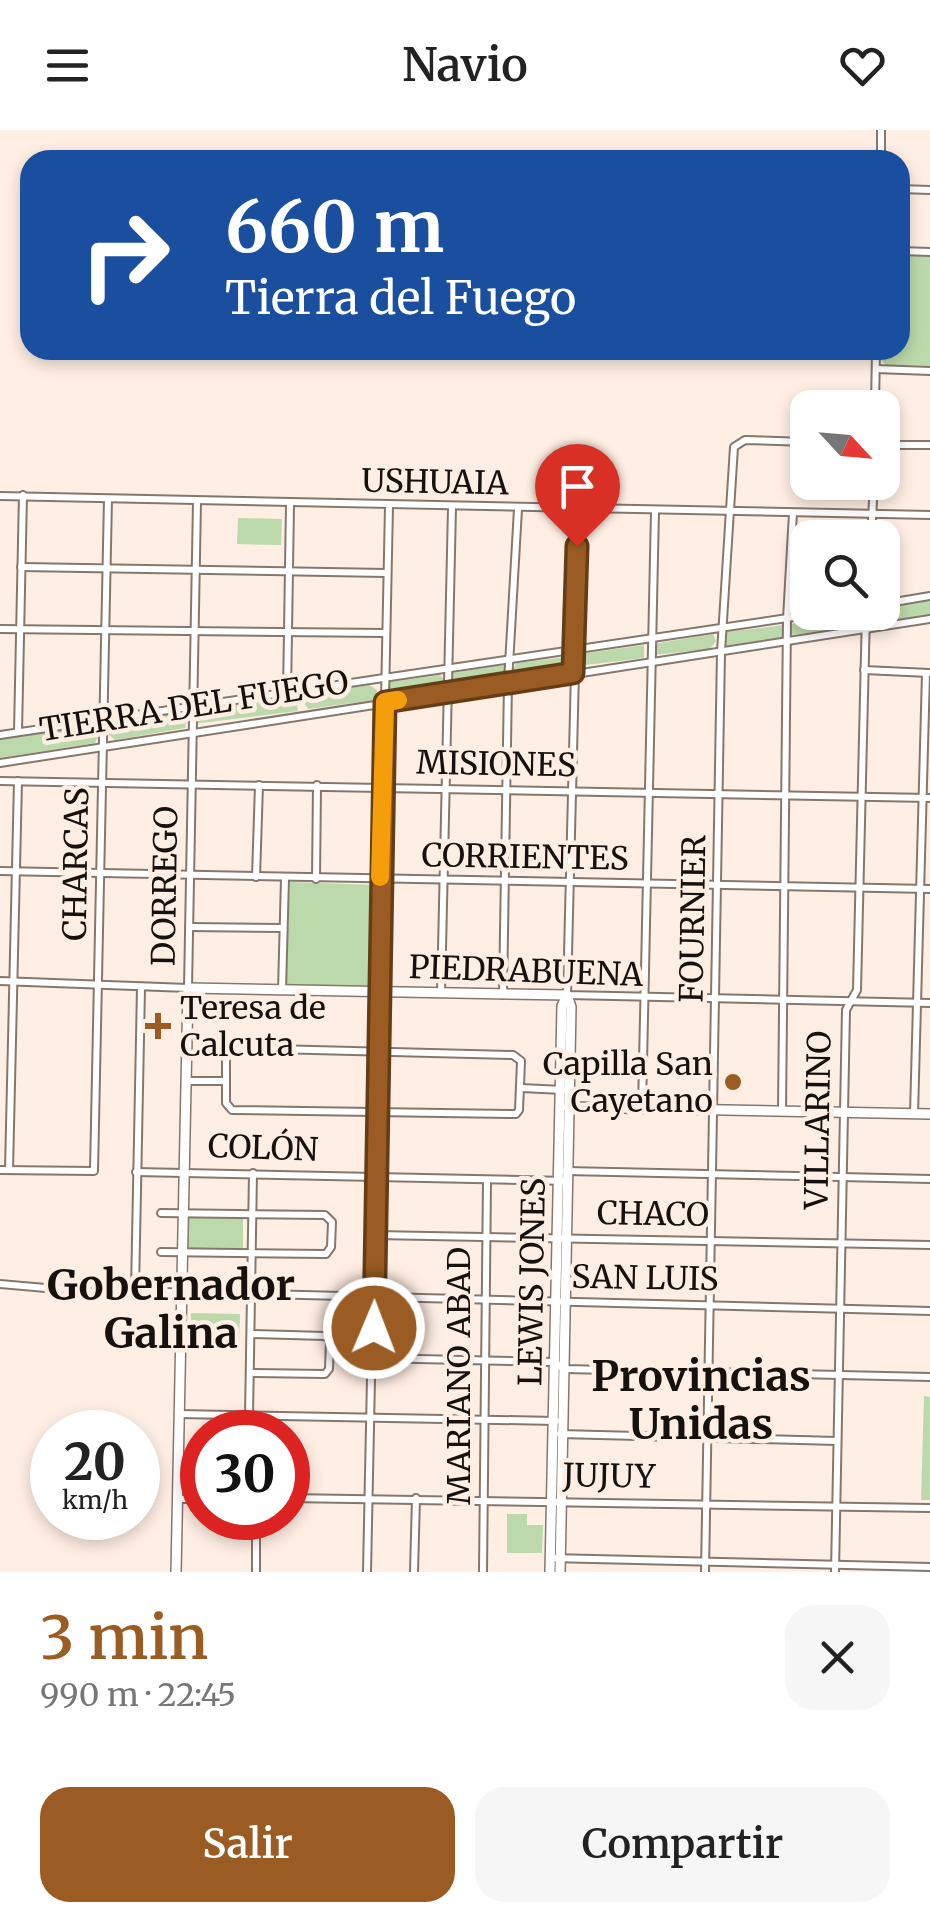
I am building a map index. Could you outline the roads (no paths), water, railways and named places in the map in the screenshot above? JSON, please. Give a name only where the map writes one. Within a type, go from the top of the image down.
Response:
[{"type":"main road","name":"PIEDRABUENA","points":[[188,988],[567,995]]},
{"type":"main road","name":"DORREGO","points":[[176,1572],[188,988]]},
{"type":"main road","name":"LEWIS JONES","points":[[558,1421],[564,1368],[564,1090],[571,1006],[567,995]]},
{"type":"main road","points":[[565,1107],[930,1114]]},
{"type":"main road","name":"LEWIS JONES","points":[[550,1572],[555,1559],[557,1501],[554,1362],[561,1302]]},
{"type":"main road","name":"LEWIS JONES","points":[[555,1559],[560,1572]]},
{"type":"street","points":[[875,390],[876,360]]},
{"type":"street","points":[[876,370],[930,371]]},
{"type":"street","name":"FOURNIER","points":[[705,1572],[721,652],[734,447],[746,440],[790,441]]},
{"type":"street","points":[[900,444],[930,445]]},
{"type":"street","points":[[18,732],[23,495]]},
{"type":"street","name":"USHUAIA","points":[[0,496],[930,516]]},
{"type":"street","name":"CHARCAS","points":[[5,1170],[94,1171],[108,499]]},
{"type":"street","points":[[872,520],[873,500]]},
{"type":"street","name":"DORREGO","points":[[188,988],[197,502]]},
{"type":"street","points":[[287,694],[290,504]]},
{"type":"street","points":[[367,1572],[389,506]]},
{"type":"street","points":[[441,993],[452,508]]},
{"type":"street","points":[[503,995],[508,682],[518,509]]},
{"type":"street","name":"LEWIS JONES","points":[[567,995],[579,510]]},
{"type":"street","points":[[642,1109],[650,792],[649,642],[655,511]]},
{"type":"street","points":[[782,1112],[787,619],[792,513]]},
{"type":"street","points":[[21,567],[386,573]]},
{"type":"street","points":[[900,601],[930,596]]},
{"type":"street","name":"TIERRA DEL FUEGO","points":[[0,735],[790,618]]},
{"type":"street","name":"TIERRA DEL FUEGO","points":[[900,623],[930,619]]},
{"type":"street","points":[[0,629],[386,632]]},
{"type":"street","name":"TIERRA DEL FUEGO","points":[[0,763],[855,630]]},
{"type":"street","name":"VILLARINO","points":[[835,1568],[846,1010],[857,990],[866,630]]},
{"type":"street","points":[[864,670],[928,673],[926,889],[914,1114]]},
{"type":"street","name":"MISIONES","points":[[0,781],[927,798]]},
{"type":"street","points":[[5,1170],[18,872],[18,781]]},
{"type":"street","points":[[256,877],[259,785]]},
{"type":"street","points":[[316,878],[318,785]]},
{"type":"street","name":"CORRIENTES","points":[[0,870],[926,889]]},
{"type":"street","points":[[282,990],[286,878]]},
{"type":"street","points":[[190,927],[283,928]]},
{"type":"street","name":"PIEDRABUENA","points":[[0,981],[188,988]]},
{"type":"street","points":[[135,1291],[141,986]]},
{"type":"street","name":"PIEDRABUENA","points":[[567,995],[645,1000],[930,1003]]},
{"type":"street","points":[[235,1048],[377,1051],[513,1054],[521,1060],[516,1114],[232,1110],[226,1103],[226,1056],[235,1048]]},
{"type":"street","points":[[186,1081],[225,1082]]},
{"type":"street","points":[[520,1088],[564,1090]]},
{"type":"street","name":"COLÓN","points":[[136,1172],[487,1180],[713,1173],[930,1180]]},
{"type":"street","points":[[249,1410],[252,1173]]},
{"type":"street","name":"MARIANO ABAD","points":[[482,1572],[487,1180]]},
{"type":"street","points":[[161,1213],[330,1218],[330,1252],[161,1252]]},
{"type":"street","name":"CHACO","points":[[375,1234],[485,1240],[930,1245]]},
{"type":"street","name":"SAN LUIS","points":[[0,1284],[103,1294],[182,1292],[930,1312]]},
{"type":"street","points":[[250,1373],[324,1374],[329,1369],[330,1340],[325,1336],[251,1334]]},
{"type":"street","points":[[373,1358],[554,1362],[564,1368],[930,1377]]},
{"type":"street","points":[[310,1418],[558,1421]]},
{"type":"street","points":[[558,1434],[837,1441]]},
{"type":"street","name":"JUJUY","points":[[310,1498],[930,1508]]},
{"type":"street","points":[[414,1572],[416,1498]]},
{"type":"street","points":[[256,1540],[256,1572]]},
{"type":"street","points":[[555,1559],[930,1568]]},
{"type":"place","name":"Teresa de Calcuta","points":[[158,1026]]},
{"type":"place","name":"Capilla San Cayetano","points":[[733,1082]]},
{"type":"district","name":"Gobernador Galina","points":[[171,1309]]},
{"type":"district","name":"Provincias Unidas","points":[[701,1400]]}]
